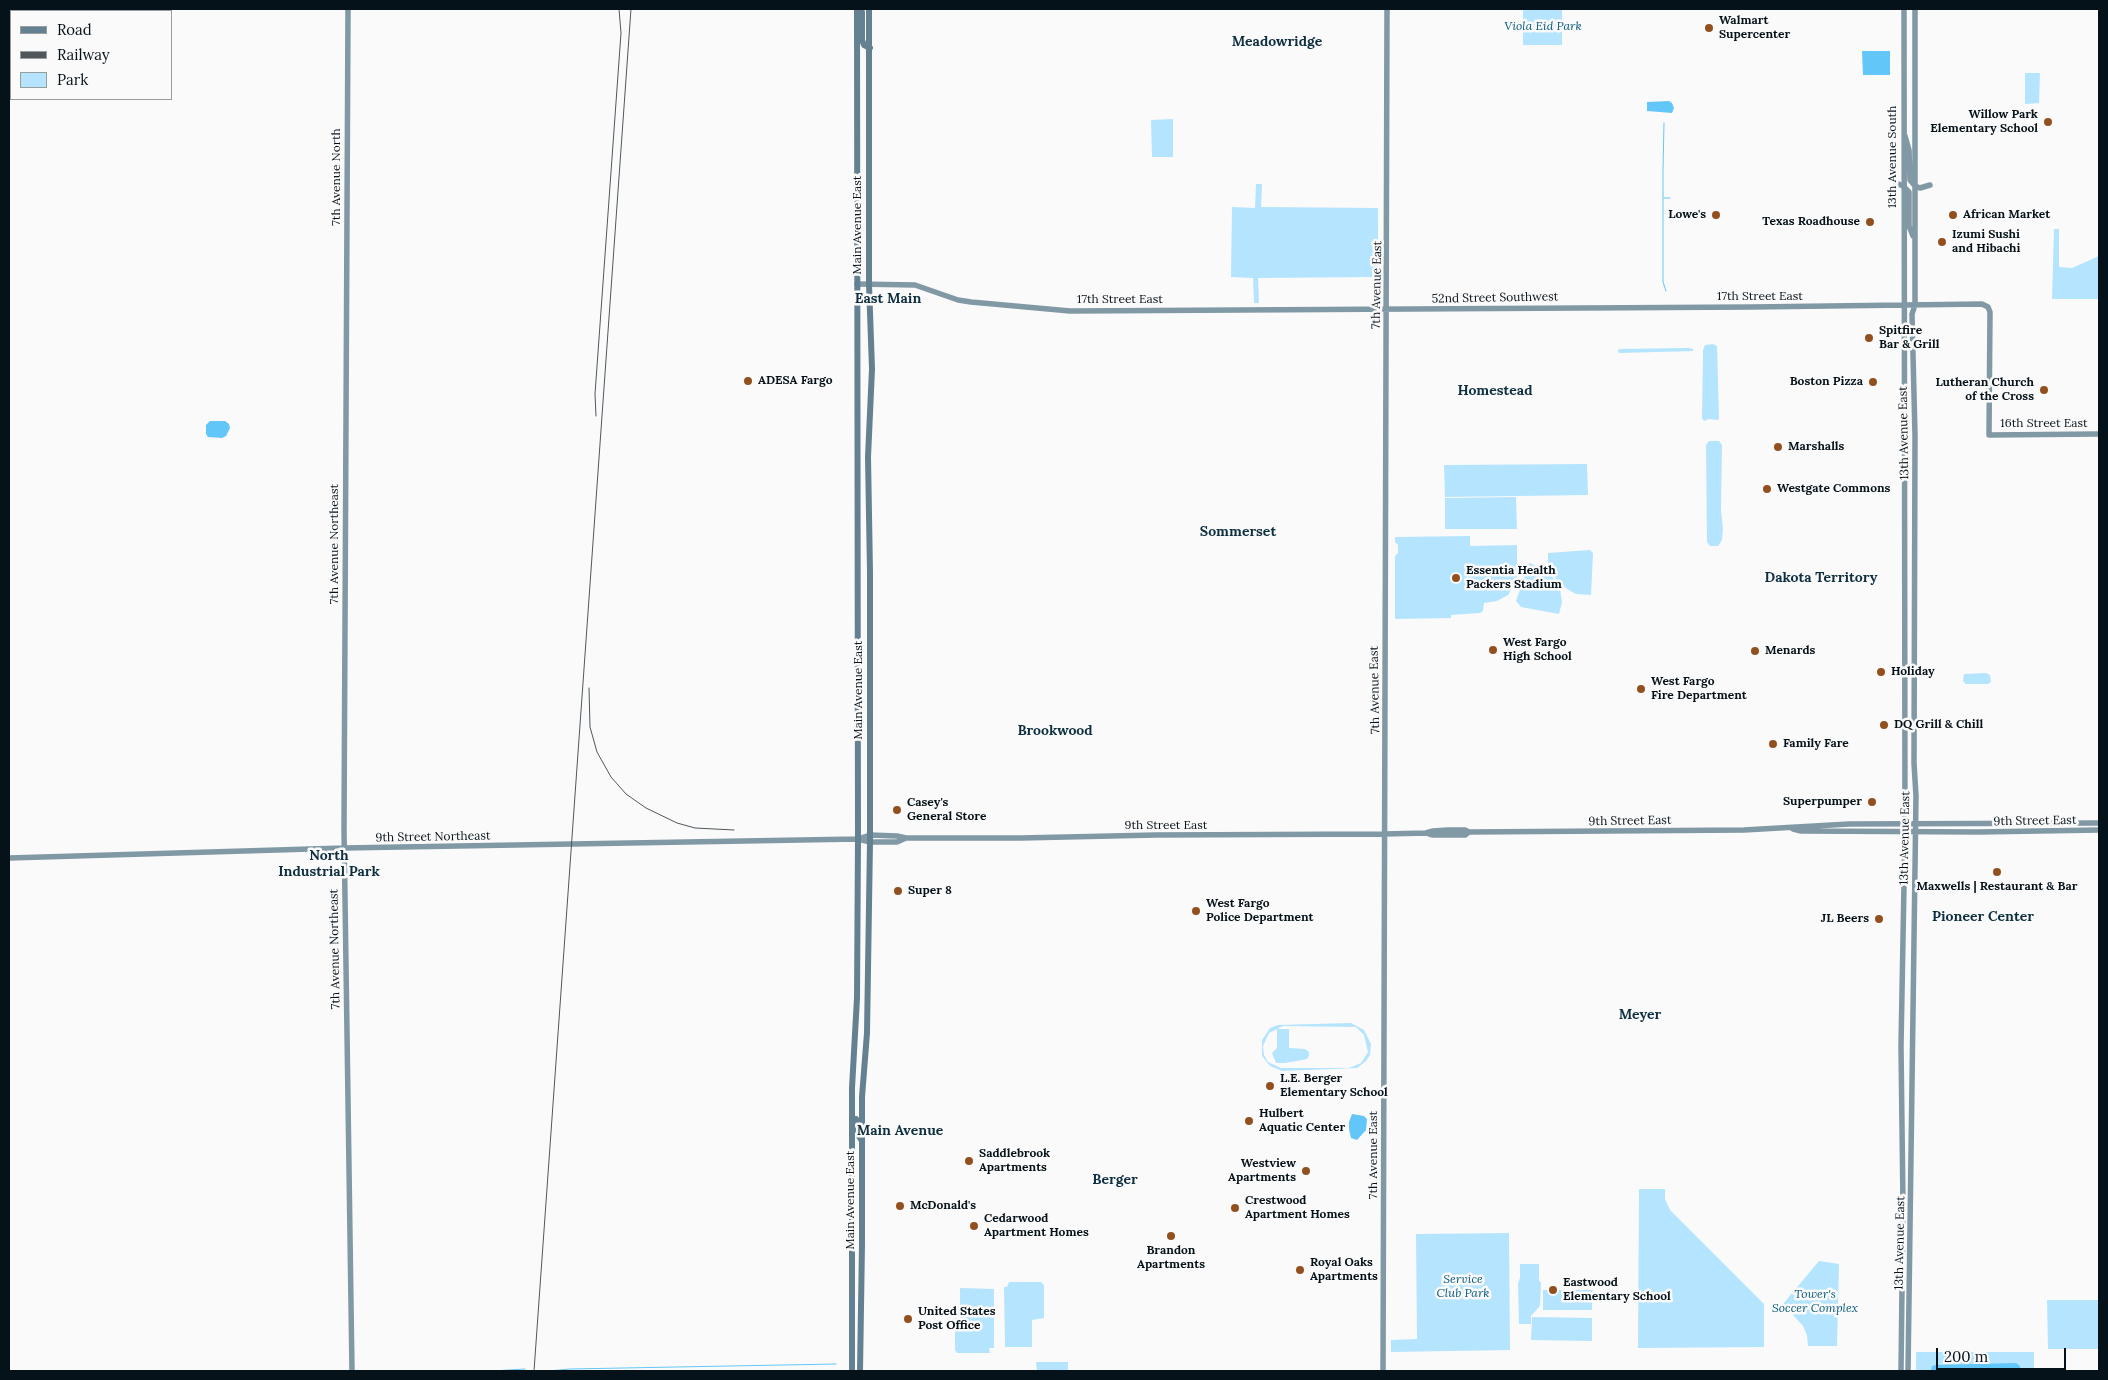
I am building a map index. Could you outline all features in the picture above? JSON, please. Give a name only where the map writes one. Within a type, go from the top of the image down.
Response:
[{"type":"main road","points":[[859,9],[862,12],[862,40],[864,45],[870,48]]},
{"type":"main road","name":"Main Avenue East","points":[[852,1371],[852,1088],[858,998],[857,284],[859,9]]},
{"type":"main road","name":"Main Avenue East","points":[[860,1371],[862,1141],[870,838],[868,457],[872,369],[869,284],[869,9]]},
{"type":"main road","points":[[858,904],[862,916],[862,948],[868,954]]},
{"type":"main road","points":[[852,1088],[856,1100],[857,1133],[862,1141]]},
{"type":"street","name":"7th Avenue North","points":[[346,346],[348,9]]},
{"type":"street","name":"7th Avenue East","points":[[1383,1371],[1387,9]]},
{"type":"street","name":"13th Avenue South","points":[[1903,305],[1904,9]]},
{"type":"street","name":"13th Avenue South","points":[[1915,9],[1915,173],[1918,187],[1915,207],[1915,305]]},
{"type":"street","points":[[1903,129],[1909,150],[1909,176],[1918,187],[1930,185],[1919,181],[1915,173]]},
{"type":"street","points":[[1903,172],[1896,183],[1892,185],[1901,191],[1903,199]]},
{"type":"street","points":[[1896,183],[1903,186],[1909,192],[1909,226],[1915,241]]},
{"type":"street","name":"17th Street East","points":[[857,284],[915,285],[958,300],[1070,310],[1386,308]]},
{"type":"street","name":"17th Street East","points":[[1604,307],[1984,304],[1989,310],[1990,435]]},
{"type":"street","name":"13th Avenue East","points":[[1901,1371],[1903,1230],[1901,1046],[1905,831],[1905,436],[1903,305]]},
{"type":"street","name":"13th Avenue East","points":[[1908,1371],[1915,824],[1915,435],[1912,314],[1915,305]]},
{"type":"street","name":"52nd Street Southwest","points":[[1386,308],[1604,307]]},
{"type":"street","name":"7th Avenue Northeast","points":[[346,346],[344,848],[352,1371]]},
{"type":"street","name":"16th Street East","points":[[1990,435],[2099,434]]},
{"type":"street","name":"9th Street East","points":[[858,839],[897,836],[906,838],[1426,833],[1432,835],[1465,835],[1470,832],[1791,828],[1905,824],[2099,824]]},
{"type":"street","name":"9th Street East","points":[[1791,828],[1800,831],[2099,830]]},
{"type":"street","name":"9th Street Northeast","points":[[9,858],[344,848],[858,839]]},
{"type":"green space","name":"Viola Eid Park","points":[[1523,9],[1562,9],[1562,45],[1523,45]]},
{"type":"green space","points":[[2025,73],[2040,73],[2039,103],[2025,104]]},
{"type":"green space","points":[[1173,119],[1173,157],[1152,157],[1151,120]]},
{"type":"green space","points":[[1256,184],[1262,184],[1261,207],[1378,208],[1378,277],[1258,278],[1259,303],[1254,303],[1253,278],[1231,277],[1232,207],[1255,208]]},
{"type":"green space","points":[[2054,229],[2059,229],[2059,267],[2072,268],[2099,256],[2099,299],[2052,299]]},
{"type":"green space","points":[[1713,344],[1717,346],[1719,418],[1718,420],[1709,419],[1704,421],[1702,418],[1703,350],[1705,345]]},
{"type":"green space","points":[[1619,349],[1693,349],[1693,351],[1619,353],[1618,351]]},
{"type":"green space","points":[[1709,441],[1719,441],[1722,445],[1721,510],[1723,529],[1722,540],[1718,546],[1710,546],[1707,542],[1706,445]]},
{"type":"green space","points":[[1587,464],[1588,495],[1445,497],[1444,465]]},
{"type":"green space","points":[[1516,497],[1517,529],[1445,529],[1445,498]]},
{"type":"green space","name":"Essentia Health Packers Stadium","points":[[1470,536],[1470,546],[1517,545],[1517,580],[1508,595],[1497,601],[1484,603],[1483,611],[1480,613],[1451,615],[1451,618],[1395,619],[1395,556],[1398,553],[1398,545],[1395,542],[1395,537]]},
{"type":"green space","points":[[1590,550],[1593,553],[1591,595],[1576,594],[1567,589],[1551,572],[1548,553]]},
{"type":"green space","points":[[1529,563],[1545,569],[1556,581],[1560,589],[1562,602],[1559,614],[1521,607],[1516,601]]},
{"type":"green space","points":[[1986,673],[1990,675],[1991,682],[1988,684],[1966,684],[1963,681],[1964,674]]},
{"type":"green space","points":[[1351,1023],[1364,1030],[1371,1044],[1370,1055],[1357,1068],[1282,1071],[1270,1066],[1262,1056],[1262,1040],[1270,1028],[1278,1025]],"holes":[[[1283,1026],[1356,1027],[1364,1035],[1368,1052],[1361,1063],[1349,1068],[1281,1068],[1268,1062],[1264,1055],[1263,1046],[1269,1033]]]},
{"type":"green space","points":[[1277,1029],[1289,1029],[1289,1048],[1305,1049],[1309,1052],[1307,1059],[1276,1063],[1272,1053],[1277,1048]]},
{"type":"green space","name":"Tower's Soccer Complex","points":[[1639,1189],[1665,1189],[1665,1199],[1670,1210],[1764,1304],[1764,1347],[1638,1348]]},
{"type":"green space","name":"Service Club Park","points":[[1509,1233],[1510,1350],[1391,1352],[1391,1340],[1417,1339],[1416,1234]]},
{"type":"green space","name":"Tower's Soccer Complex","points":[[1819,1261],[1839,1264],[1837,1346],[1808,1346],[1807,1335],[1803,1326],[1783,1304]]},
{"type":"green space","points":[[1520,1264],[1539,1264],[1538,1279],[1541,1283],[1540,1306],[1531,1316],[1531,1324],[1519,1324],[1518,1283]]},
{"type":"green space","points":[[1009,1282],[1041,1282],[1044,1285],[1044,1318],[1032,1320],[1032,1347],[1005,1347],[1004,1287],[1007,1287]]},
{"type":"green space","points":[[960,1288],[994,1289],[994,1348],[989,1348],[990,1353],[957,1353],[955,1350],[955,1318],[960,1318]]},
{"type":"green space","points":[[1543,1290],[1592,1290],[1592,1310],[1543,1310]]},
{"type":"green space","points":[[2047,1300],[2099,1300],[2099,1349],[2048,1349]]},
{"type":"green space","points":[[1532,1317],[1592,1318],[1592,1341],[1531,1340]]},
{"type":"green space","points":[[1916,1352],[2034,1352],[2034,1371],[1916,1371]]},
{"type":"green space","points":[[1036,1362],[1068,1362],[1068,1371],[1037,1371]]},
{"type":"water","points":[[1862,51],[1890,51],[1890,75],[1863,75]]},
{"type":"water","points":[[1669,101],[1674,108],[1672,113],[1647,111],[1647,102]]},
{"type":"water","points":[[210,421],[225,421],[229,424],[230,428],[226,436],[222,438],[208,437],[206,425]]},
{"type":"water","points":[[1352,1114],[1364,1116],[1367,1119],[1366,1130],[1357,1140],[1351,1138],[1349,1129]]},
{"type":"water","points":[[2016,1363],[2020,1366],[2020,1371],[1931,1371],[1932,1366],[1936,1365]]},
{"type":"waterway","points":[[1664,123],[1663,282],[1666,291]]},
{"type":"waterway","points":[[1664,198],[1670,198]]},
{"type":"waterway","points":[[549,1371],[836,1364]]},
{"type":"waterway","points":[[492,1371],[525,1369]]},
{"type":"railway","points":[[596,416],[595,394],[621,33],[619,9]]},
{"type":"railway","points":[[534,1371],[631,9]]},
{"type":"railway","points":[[589,688],[590,727],[597,752],[611,777],[626,794],[646,808],[677,823],[695,828],[734,830]]},
{"type":"place","name":"Walmart Supercenter","points":[[1709,28]]},
{"type":"place","name":"Willow Park Elementary School","points":[[2048,122]]},
{"type":"place","name":"Lowe's","points":[[1716,215]]},
{"type":"place","name":"African Market","points":[[1953,215]]},
{"type":"place","name":"Texas Roadhouse","points":[[1870,222]]},
{"type":"place","name":"Izumi Sushi and Hibachi","points":[[1942,242]]},
{"type":"place","name":"Spitfire Bar & Grill","points":[[1869,338]]},
{"type":"place","name":"ADESA Fargo","points":[[748,381]]},
{"type":"place","name":"Boston Pizza","points":[[1873,382]]},
{"type":"place","name":"Lutheran Church of the Cross","points":[[2044,390]]},
{"type":"place","name":"Marshalls","points":[[1778,447]]},
{"type":"place","name":"Westgate Commons","points":[[1767,489]]},
{"type":"place","name":"Essentia Health Packers Stadium","points":[[1456,578]]},
{"type":"place","name":"West Fargo High School","points":[[1493,650]]},
{"type":"place","name":"Menards","points":[[1755,651]]},
{"type":"place","name":"Holiday","points":[[1881,672]]},
{"type":"place","name":"West Fargo Fire Department","points":[[1641,689]]},
{"type":"place","name":"DQ Grill & Chill","points":[[1884,725]]},
{"type":"place","name":"Family Fare","points":[[1773,744]]},
{"type":"place","name":"Superpumper","points":[[1872,802]]},
{"type":"place","name":"Casey's General Store","points":[[897,810]]},
{"type":"place","name":"Maxwells | Restaurant & Bar","points":[[1997,872]]},
{"type":"place","name":"Super 8","points":[[898,891]]},
{"type":"place","name":"West Fargo Police Department","points":[[1196,911]]},
{"type":"place","name":"JL Beers","points":[[1879,919]]},
{"type":"place","name":"L.E. Berger Elementary School","points":[[1270,1086]]},
{"type":"place","name":"Hulbert Aquatic Center","points":[[1249,1121]]},
{"type":"place","name":"Saddlebrook Apartments","points":[[969,1161]]},
{"type":"place","name":"Westview Apartments","points":[[1306,1171]]},
{"type":"place","name":"McDonald's","points":[[900,1206]]},
{"type":"place","name":"Crestwood Apartment Homes","points":[[1235,1208]]},
{"type":"place","name":"Cedarwood Apartment Homes","points":[[974,1226]]},
{"type":"place","name":"Brandon Apartments","points":[[1171,1236]]},
{"type":"place","name":"Royal Oaks Apartments","points":[[1300,1270]]},
{"type":"place","name":"Eastwood Elementary School","points":[[1553,1290]]},
{"type":"place","name":"United States Post Office","points":[[908,1319]]},
{"type":"district","name":"Meadowridge","points":[[1277,42]]},
{"type":"district","name":"East Main","points":[[888,299]]},
{"type":"district","name":"Homestead","points":[[1495,391]]},
{"type":"district","name":"Sommerset","points":[[1238,532]]},
{"type":"district","name":"Dakota Territory","points":[[1821,578]]},
{"type":"district","name":"Brookwood","points":[[1055,731]]},
{"type":"district","name":"North Industrial Park","points":[[329,864]]},
{"type":"district","name":"Pioneer Center","points":[[1983,917]]},
{"type":"district","name":"Meyer","points":[[1640,1015]]},
{"type":"district","name":"Main Avenue","points":[[900,1131]]},
{"type":"district","name":"Berger","points":[[1115,1180]]}]
